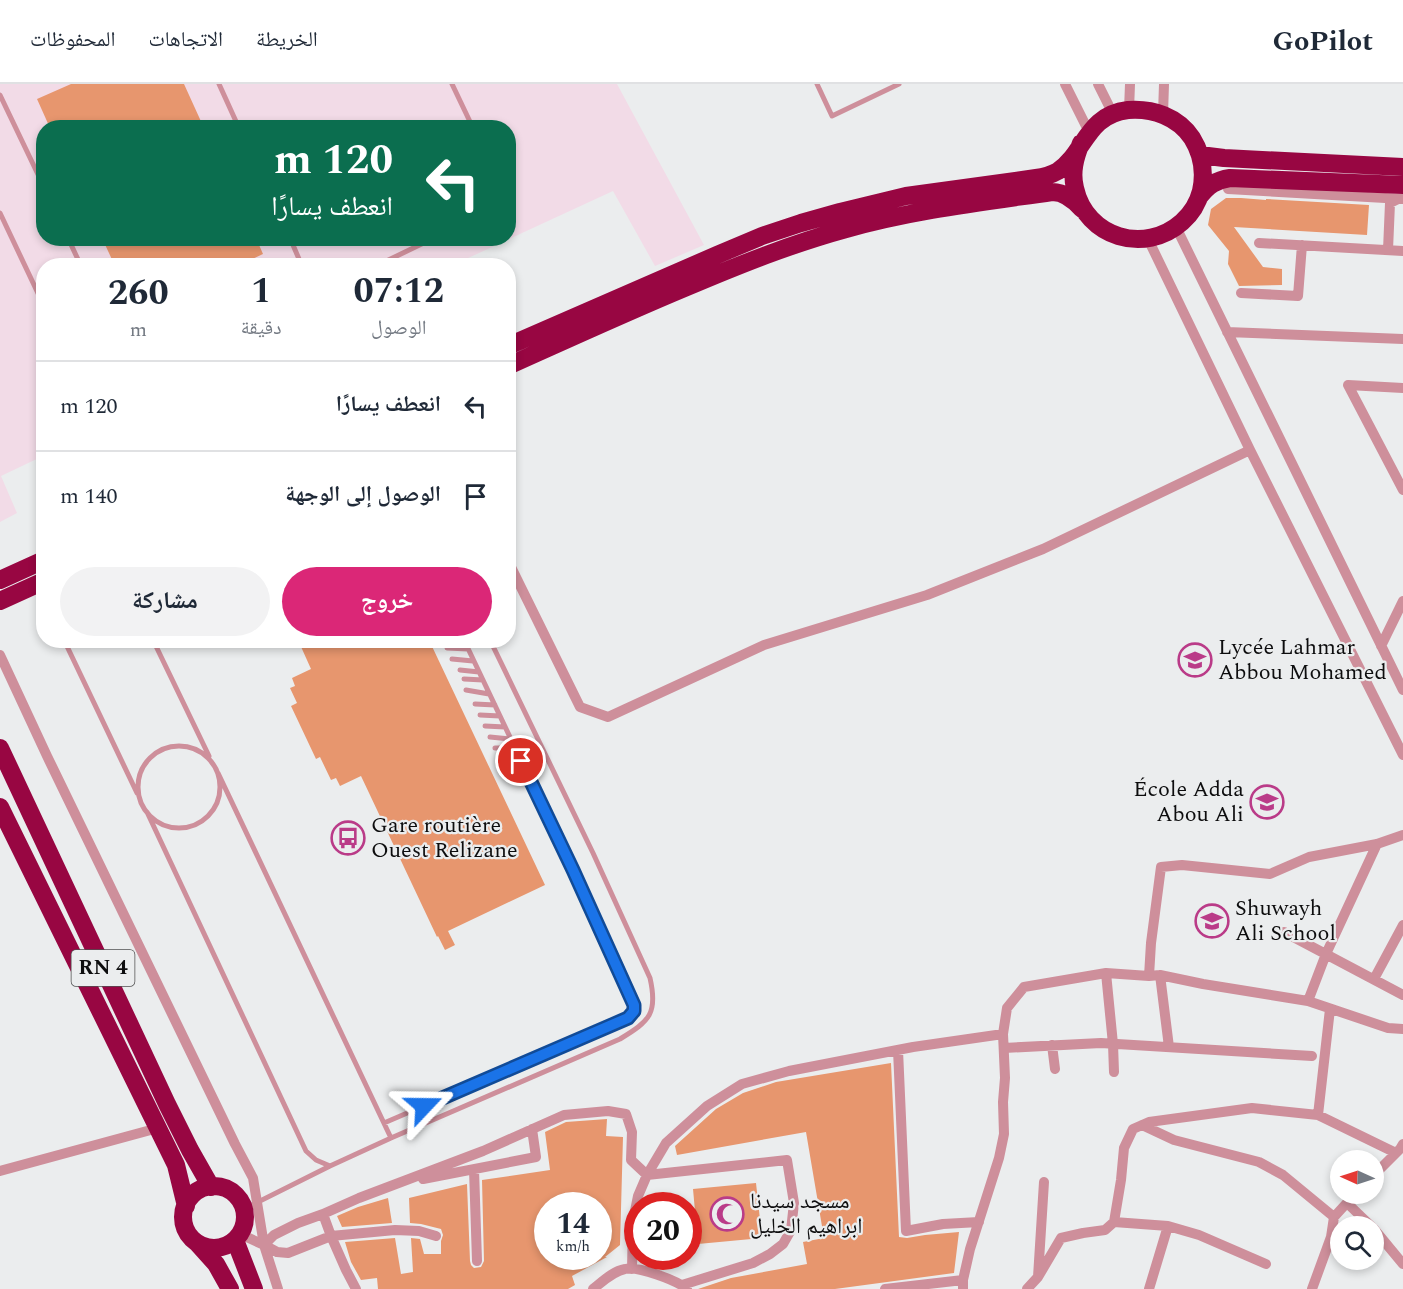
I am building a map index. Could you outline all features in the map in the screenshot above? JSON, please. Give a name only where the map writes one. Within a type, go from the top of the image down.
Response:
[{"type":"highway","points":[[516,343],[726,251],[801,223],[906,196],[1052,174],[1060,170],[1100,122],[1121,112],[1146,110],[1163,114],[1179,124],[1192,138],[1200,155],[1203,168],[1200,196],[1186,219],[1162,235],[1148,239],[1130,239],[1113,235],[1098,226],[1077,203],[1066,195],[1052,192],[930,210],[846,228],[810,239],[743,264],[602,323],[516,362]]},
{"type":"highway","points":[[1085,138],[1074,165],[1074,187],[1086,214]]},
{"type":"highway","points":[[1200,155],[1401,186]]},
{"type":"highway","points":[[1200,196],[1212,184],[1230,178],[1401,186]]},
{"type":"highway","points":[[0,580],[36,564]]},
{"type":"highway","points":[[0,601],[36,585]]},
{"type":"highway","name":"RN 4","points":[[0,748],[167,1104],[211,1186]]},
{"type":"highway","name":"RN 4","points":[[0,807],[176,1165],[186,1206]]},
{"type":"highway","points":[[197,1242],[206,1247],[226,1246],[237,1237],[244,1226],[245,1217],[251,1206],[240,1201],[228,1189],[211,1186],[195,1193],[186,1206],[183,1216],[189,1235],[216,1264],[230,1289]]},
{"type":"highway","points":[[237,1237],[254,1289]]},
{"type":"street","points":[[1065,84],[1085,138]]},
{"type":"street","points":[[1098,84],[1121,112]]},
{"type":"street","points":[[1121,112],[1130,84]]},
{"type":"street","points":[[1163,114],[1164,84]]},
{"type":"street","points":[[1228,189],[1401,186]]},
{"type":"street","points":[[1388,250],[1390,203],[1401,186]]},
{"type":"street","points":[[1176,227],[1403,690]]},
{"type":"street","points":[[1148,239],[1250,450],[1403,755]]},
{"type":"street","points":[[1259,243],[1403,251],[1403,244]]},
{"type":"street","points":[[1241,293],[1299,296],[1302,245]]},
{"type":"street","points":[[1227,332],[1403,339]]},
{"type":"street","points":[[1403,388],[1348,385],[1403,490]]},
{"type":"street","points":[[516,577],[580,707],[608,717],[764,645],[927,595],[1043,549],[1250,450]]},
{"type":"street","points":[[1381,646],[1403,601]]},
{"type":"street","points":[[0,655],[235,1144],[254,1178],[251,1206],[278,1289]]},
{"type":"street","points":[[1169,1047],[1154,975],[1151,943],[1161,867],[1182,865],[1270,874],[1309,857],[1377,844],[1403,836]]},
{"type":"street","points":[[1308,1001],[1326,954],[1377,844]]},
{"type":"street","points":[[1374,979],[1403,926]]},
{"type":"street","points":[[1284,932],[1403,994]]},
{"type":"street","points":[[1106,973],[1114,1072]]},
{"type":"street","points":[[885,1289],[963,1285],[970,1250],[999,1158],[1004,1134],[1004,1034],[1007,1008],[1024,987],[1106,973],[1154,975],[1308,1001],[1388,1028],[1403,1029]]},
{"type":"street","points":[[1318,1115],[1330,1009]]},
{"type":"street","points":[[640,1192],[666,1143],[707,1106],[742,1084],[789,1071],[898,1050],[1004,1034]]},
{"type":"street","points":[[1004,1048],[1113,1044],[1312,1056]]},
{"type":"street","points":[[1052,1046],[1055,1069]]},
{"type":"street","points":[[898,1050],[906,1231],[943,1224],[979,1222]]},
{"type":"street","points":[[1027,1289],[1038,1276],[1061,1238],[1105,1230],[1114,1222],[1124,1148],[1133,1130],[1149,1122],[1252,1108],[1318,1115],[1400,1149],[1384,1165]]},
{"type":"street","points":[[264,1245],[274,1235],[298,1223],[483,1151],[564,1115],[608,1111],[626,1114],[632,1132],[631,1160],[647,1175],[786,1160],[794,1203],[791,1230],[783,1244],[770,1254],[753,1263],[684,1287],[655,1274],[637,1270]]},
{"type":"street","points":[[1142,1125],[1174,1140],[1259,1162],[1283,1175],[1333,1216]]},
{"type":"street","points":[[0,1172],[158,1128]]},
{"type":"street","points":[[397,1184],[536,1157],[532,1129]]},
{"type":"street","points":[[474,1169],[477,1261]]},
{"type":"street","points":[[1038,1276],[1044,1182]]},
{"type":"street","points":[[1335,1216],[1346,1204]]},
{"type":"street","points":[[1348,1204],[1361,1216]]},
{"type":"street","points":[[324,1214],[356,1289]]},
{"type":"street","points":[[1114,1222],[1168,1226],[1199,1235],[1266,1264]]},
{"type":"street","points":[[1149,1289],[1168,1226]]},
{"type":"street","points":[[237,1237],[264,1245],[277,1252],[288,1253],[332,1236],[395,1230],[419,1231],[436,1236]]},
{"type":"street","points":[[1312,1289],[1330,1240]]},
{"type":"street","points":[[1384,1241],[1402,1262]]},
{"type":"street","points":[[593,1289],[611,1275],[624,1269]]},
{"type":"lane","points":[[219,84],[235,120]]},
{"type":"lane","points":[[452,84],[469,120]]},
{"type":"lane","points":[[817,84],[832,116],[899,84]]},
{"type":"lane","points":[[0,95],[36,170]]},
{"type":"lane","points":[[0,213],[36,289]]},
{"type":"lane","points":[[393,258],[417,246]]},
{"type":"lane","points":[[68,648],[306,1150],[316,1160],[330,1166]]},
{"type":"lane","points":[[157,648],[391,1138]]},
{"type":"lane","points":[[384,1123],[628,1018],[634,1011],[634,1005],[573,870],[468,649],[447,648]]},
{"type":"lane","points":[[251,1206],[292,1184],[391,1138],[620,1039],[632,1032],[647,1018],[653,1008],[650,978],[593,853],[494,648]]},
{"type":"lane","points":[[453,659],[473,661]]},
{"type":"lane","points":[[460,670],[479,672]]},
{"type":"lane","points":[[464,679],[483,680]]},
{"type":"lane","points":[[466,690],[489,694]]},
{"type":"lane","points":[[475,704],[495,705]]},
{"type":"lane","points":[[480,715],[500,716]]},
{"type":"lane","points":[[485,726],[505,727]]},
{"type":"lane","points":[[490,737],[511,739]]},
{"type":"lane","points":[[140,800],[138,786],[141,772],[148,760],[159,751],[172,746],[186,746],[200,751],[211,760]]},
{"type":"lane","points":[[495,748],[516,748]]},
{"type":"lane","points":[[501,760],[521,761]]},
{"type":"lane","points":[[507,770],[526,771]]},
{"type":"lane","points":[[147,812],[157,822],[170,827],[184,828],[199,823],[210,814],[217,802],[220,788],[218,773]]},
{"type":"lane","points":[[511,781],[532,784]]},
{"type":"shaded area","points":[[0,84],[617,84],[704,245],[655,266],[613,191],[516,236],[516,120],[36,120],[36,246],[494,246],[468,258],[36,258],[36,459],[1,476],[17,513],[0,522]]},
{"type":"building","points":[[71,84],[184,84],[200,120],[46,120],[37,99]]},
{"type":"building","points":[[1226,198],[1369,205],[1367,235],[1234,227],[1263,267],[1282,269],[1282,285],[1239,286],[1228,264],[1229,251],[1208,225],[1211,209]]},
{"type":"building","points":[[106,246],[260,246],[263,254],[254,258],[111,258]]},
{"type":"building","points":[[302,648],[433,648],[545,885],[448,931],[455,945],[445,950],[361,776],[340,786],[336,778],[331,780],[320,757],[316,759],[291,706],[297,703],[290,688],[295,686],[292,678],[311,669]]},
{"type":"building","points":[[891,1063],[899,1237],[959,1232],[954,1273],[835,1289],[698,1289],[731,1278],[807,1264],[803,1242],[824,1238],[806,1132],[677,1155],[675,1146],[716,1109],[743,1093],[776,1082]]},
{"type":"building","points":[[607,1119],[606,1136],[623,1137],[620,1245],[612,1251],[612,1192],[534,1192],[534,1270],[583,1270],[572,1276],[575,1285],[568,1289],[378,1289],[377,1278],[361,1280],[351,1262],[345,1242],[395,1238],[401,1274],[413,1272],[411,1238],[420,1239],[424,1254],[441,1254],[443,1235],[441,1229],[410,1223],[409,1198],[467,1184],[470,1261],[474,1268],[481,1267],[484,1261],[482,1180],[550,1170],[545,1132],[566,1122]]},
{"type":"building","name":"مسجد سيدنا ابراهيم الخليل","points":[[756,1183],[762,1238],[702,1244],[702,1192],[693,1192],[693,1189]]},
{"type":"building","points":[[388,1198],[392,1223],[342,1227],[337,1216]]},
{"type":"place","name":"Lycée Lahmar Abbou Mohamed","points":[[1195,660]]},
{"type":"place","name":"École Adda Abou Ali","points":[[1267,802]]},
{"type":"place","name":"Gare routière Ouest Relizane","points":[[348,838]]},
{"type":"place","name":"Shuwayh Ali School","points":[[1212,921]]},
{"type":"place","name":"مسجد سيدنا ابراهيم الخليل","points":[[727,1214]]},
{"type":"route","points":[[424,1106],[628,1018],[634,1011],[634,1005],[573,870],[521,761]]}]
